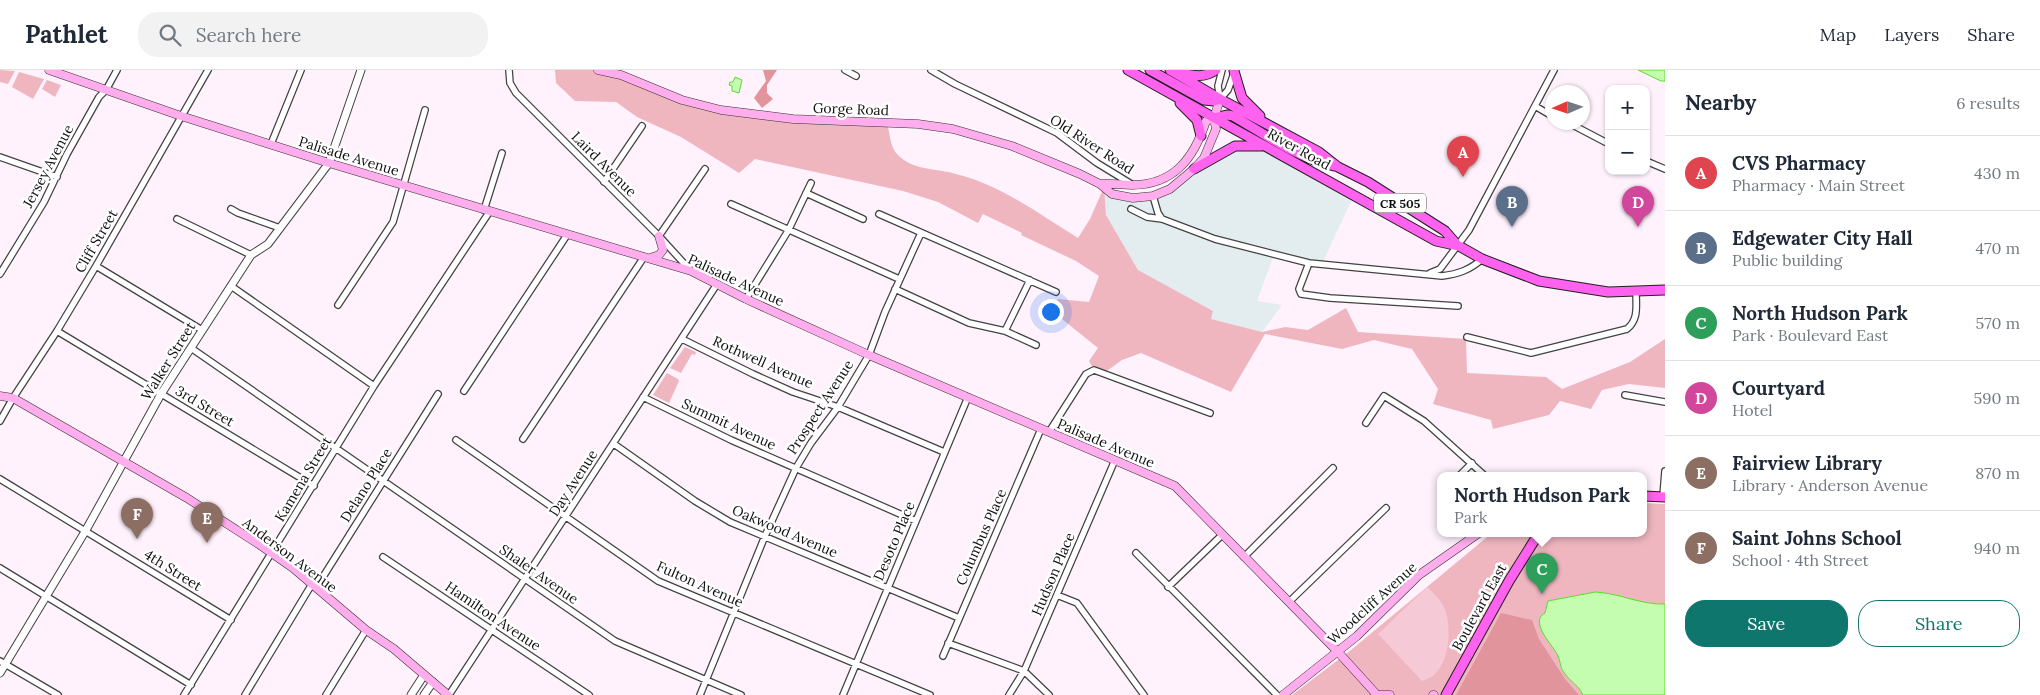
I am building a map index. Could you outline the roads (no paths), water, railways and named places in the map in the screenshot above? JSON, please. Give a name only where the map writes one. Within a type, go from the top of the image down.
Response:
[{"type":"main road","name":"Palisade Avenue","points":[[49,70],[181,116],[329,164],[691,272],[869,355],[1175,486],[1379,695]]},
{"type":"main road","name":"Gorge Road","points":[[598,70],[621,75],[682,100],[721,110],[793,119],[918,124],[953,129],[1012,146],[1100,184],[1112,194],[1133,198],[1154,196],[1180,182],[1204,158],[1216,129],[1214,118],[1220,99]]},
{"type":"main road","name":"River Road","points":[[1128,70],[1436,241],[1458,246],[1482,259],[1539,281],[1594,291],[1636,292],[1665,290]]},
{"type":"main road","points":[[1150,70],[1204,100],[1214,101],[1220,99]]},
{"type":"main road","points":[[1172,71],[1199,77],[1208,75],[1216,70]]},
{"type":"main road","name":"River Road","points":[[1172,71],[1319,152],[1338,166],[1368,182],[1445,231],[1458,246]]},
{"type":"main road","points":[[1235,71],[1242,98],[1274,128]]},
{"type":"main road","points":[[1164,90],[1197,120],[1201,136]]},
{"type":"main road","points":[[1214,118],[1233,116],[1317,163],[1338,166]]},
{"type":"main road","name":"Gorge Road","points":[[1100,184],[1133,185],[1152,183],[1175,171],[1193,152],[1206,121],[1214,118]]},
{"type":"main road","points":[[1194,169],[1235,146],[1264,146]]},
{"type":"main road","points":[[647,258],[659,255],[663,250],[659,236]]},
{"type":"main road","name":"Anderson Avenue","points":[[0,396],[13,398],[187,498],[272,554],[314,586],[366,630],[394,649],[448,695]]},
{"type":"main road","points":[[1647,496],[1664,496]]},
{"type":"main road","name":"Woodcliff Avenue","points":[[1284,695],[1338,652],[1419,575],[1473,537]]},
{"type":"main road","name":"Boulevard East","points":[[1446,695],[1536,537]]},
{"type":"main road","points":[[1379,695],[1390,695]]},
{"type":"street","name":"Jersey Avenue","points":[[0,274],[44,202],[67,154],[99,97],[106,90],[117,70]]},
{"type":"street","name":"Cliff Street","points":[[0,421],[96,266],[208,70]]},
{"type":"street","points":[[271,144],[300,70]]},
{"type":"street","name":"Walker Street","points":[[0,673],[3,662],[46,597],[86,530],[161,394],[202,330],[251,256],[268,244],[329,164],[361,70]]},
{"type":"street","name":"Laird Avenue","points":[[509,70],[510,83],[516,93],[659,236],[691,272]]},
{"type":"street","points":[[845,70],[856,76]]},
{"type":"street","name":"Old River Road","points":[[931,70],[955,84],[1057,133],[1097,163],[1133,185]]},
{"type":"street","points":[[1220,99],[1218,86],[1222,70]]},
{"type":"street","points":[[1425,274],[1440,270],[1458,246],[1489,194],[1554,70]]},
{"type":"street","points":[[1220,99],[1228,90],[1235,71]]},
{"type":"street","points":[[1534,106],[1545,112]]},
{"type":"street","points":[[338,305],[392,222],[425,110]]},
{"type":"street","points":[[604,182],[642,126]]},
{"type":"street","points":[[1582,130],[1605,142]]},
{"type":"street","name":"Kamena Street","points":[[184,695],[374,386],[414,328],[487,210],[502,152]]},
{"type":"street","points":[[0,157],[57,177]]},
{"type":"street","points":[[1650,163],[1665,169]]},
{"type":"street","points":[[659,236],[705,169]]},
{"type":"street","points":[[746,299],[788,231],[811,183]]},
{"type":"street","points":[[806,193],[863,219]]},
{"type":"street","points":[[1154,196],[1158,213],[1162,219]]},
{"type":"street","points":[[732,204],[788,231],[899,279]]},
{"type":"street","points":[[231,208],[238,213],[280,228]]},
{"type":"street","points":[[1131,208],[1147,217],[1162,219],[1215,239],[1309,263],[1442,276],[1461,273],[1474,267],[1482,259]]},
{"type":"street","points":[[879,214],[1056,292]]},
{"type":"street","points":[[177,219],[251,256]]},
{"type":"street","name":"Prospect Avenue","points":[[700,695],[765,536],[796,468],[811,443],[838,407],[869,355],[899,279],[921,233]]},
{"type":"street","points":[[464,390],[567,235]]},
{"type":"street","points":[[523,439],[647,258]]},
{"type":"street","points":[[1309,263],[1299,289],[1301,294],[1330,298],[1458,306]]},
{"type":"street","points":[[96,266],[202,330]]},
{"type":"street","points":[[1006,331],[1030,280]]},
{"type":"street","name":"Day Avenue","points":[[448,695],[717,284]]},
{"type":"street","points":[[231,286],[374,386]]},
{"type":"street","points":[[895,289],[969,323],[1006,331],[1036,345]]},
{"type":"street","points":[[1467,337],[1532,353],[1627,329],[1634,324],[1637,311],[1636,292]]},
{"type":"street","name":"3rd Street","points":[[57,331],[314,486]]},
{"type":"street","name":"Rothwell Avenue","points":[[682,339],[793,392],[838,407],[944,452]]},
{"type":"street","name":"Shaler Avenue","points":[[191,348],[615,641],[741,695]]},
{"type":"street","name":"Columbus Place","points":[[943,656],[1045,430],[1089,372],[1098,371],[1210,413]]},
{"type":"street","name":"Delano Place","points":[[245,695],[314,586],[384,481],[438,394]]},
{"type":"street","points":[[1625,395],[1665,402]]},
{"type":"street","points":[[1366,423],[1384,396],[1424,422],[1481,472]]},
{"type":"street","name":"Summit Avenue","points":[[642,397],[731,440],[916,521]]},
{"type":"street","name":"Desoto Place","points":[[843,695],[968,397]]},
{"type":"street","name":"Fulton Avenue","points":[[456,440],[658,581],[930,695]]},
{"type":"street","name":"Oakwood Avenue","points":[[614,444],[714,513],[959,618]]},
{"type":"street","name":"Hudson Place","points":[[1010,695],[1024,672],[1115,460]]},
{"type":"street","points":[[1463,472],[1472,463]]},
{"type":"street","points":[[1244,556],[1333,468]]},
{"type":"street","points":[[1664,496],[1665,471]]},
{"type":"street","name":"4th Street","points":[[0,479],[231,620]]},
{"type":"street","points":[[1289,602],[1386,508]]},
{"type":"street","points":[[1168,587],[1222,534]]},
{"type":"street","points":[[1136,553],[1277,695]]},
{"type":"street","name":"Hamilton Avenue","points":[[383,557],[589,695]]},
{"type":"street","points":[[0,568],[191,685]]},
{"type":"street","points":[[1057,595],[1076,603],[1144,695]]},
{"type":"street","points":[[326,695],[366,630]]},
{"type":"street","points":[[948,643],[1024,672],[1049,695]]},
{"type":"street","points":[[3,662],[58,695]]},
{"type":"street","points":[[411,695],[424,675]]},
{"type":"street","points":[[424,695],[433,682]]},
{"type":"place","name":"CVS Pharmacy","points":[[1463,177]]},
{"type":"place","name":"Edgewater City Hall","points":[[1512,227]]},
{"type":"place","name":"Courtyard","points":[[1638,227]]},
{"type":"place","name":"Saint Johns School","points":[[137,539]]},
{"type":"place","name":"Fairview Library","points":[[207,543]]},
{"type":"place","name":"North Hudson Park","points":[[1542,594]]}]
